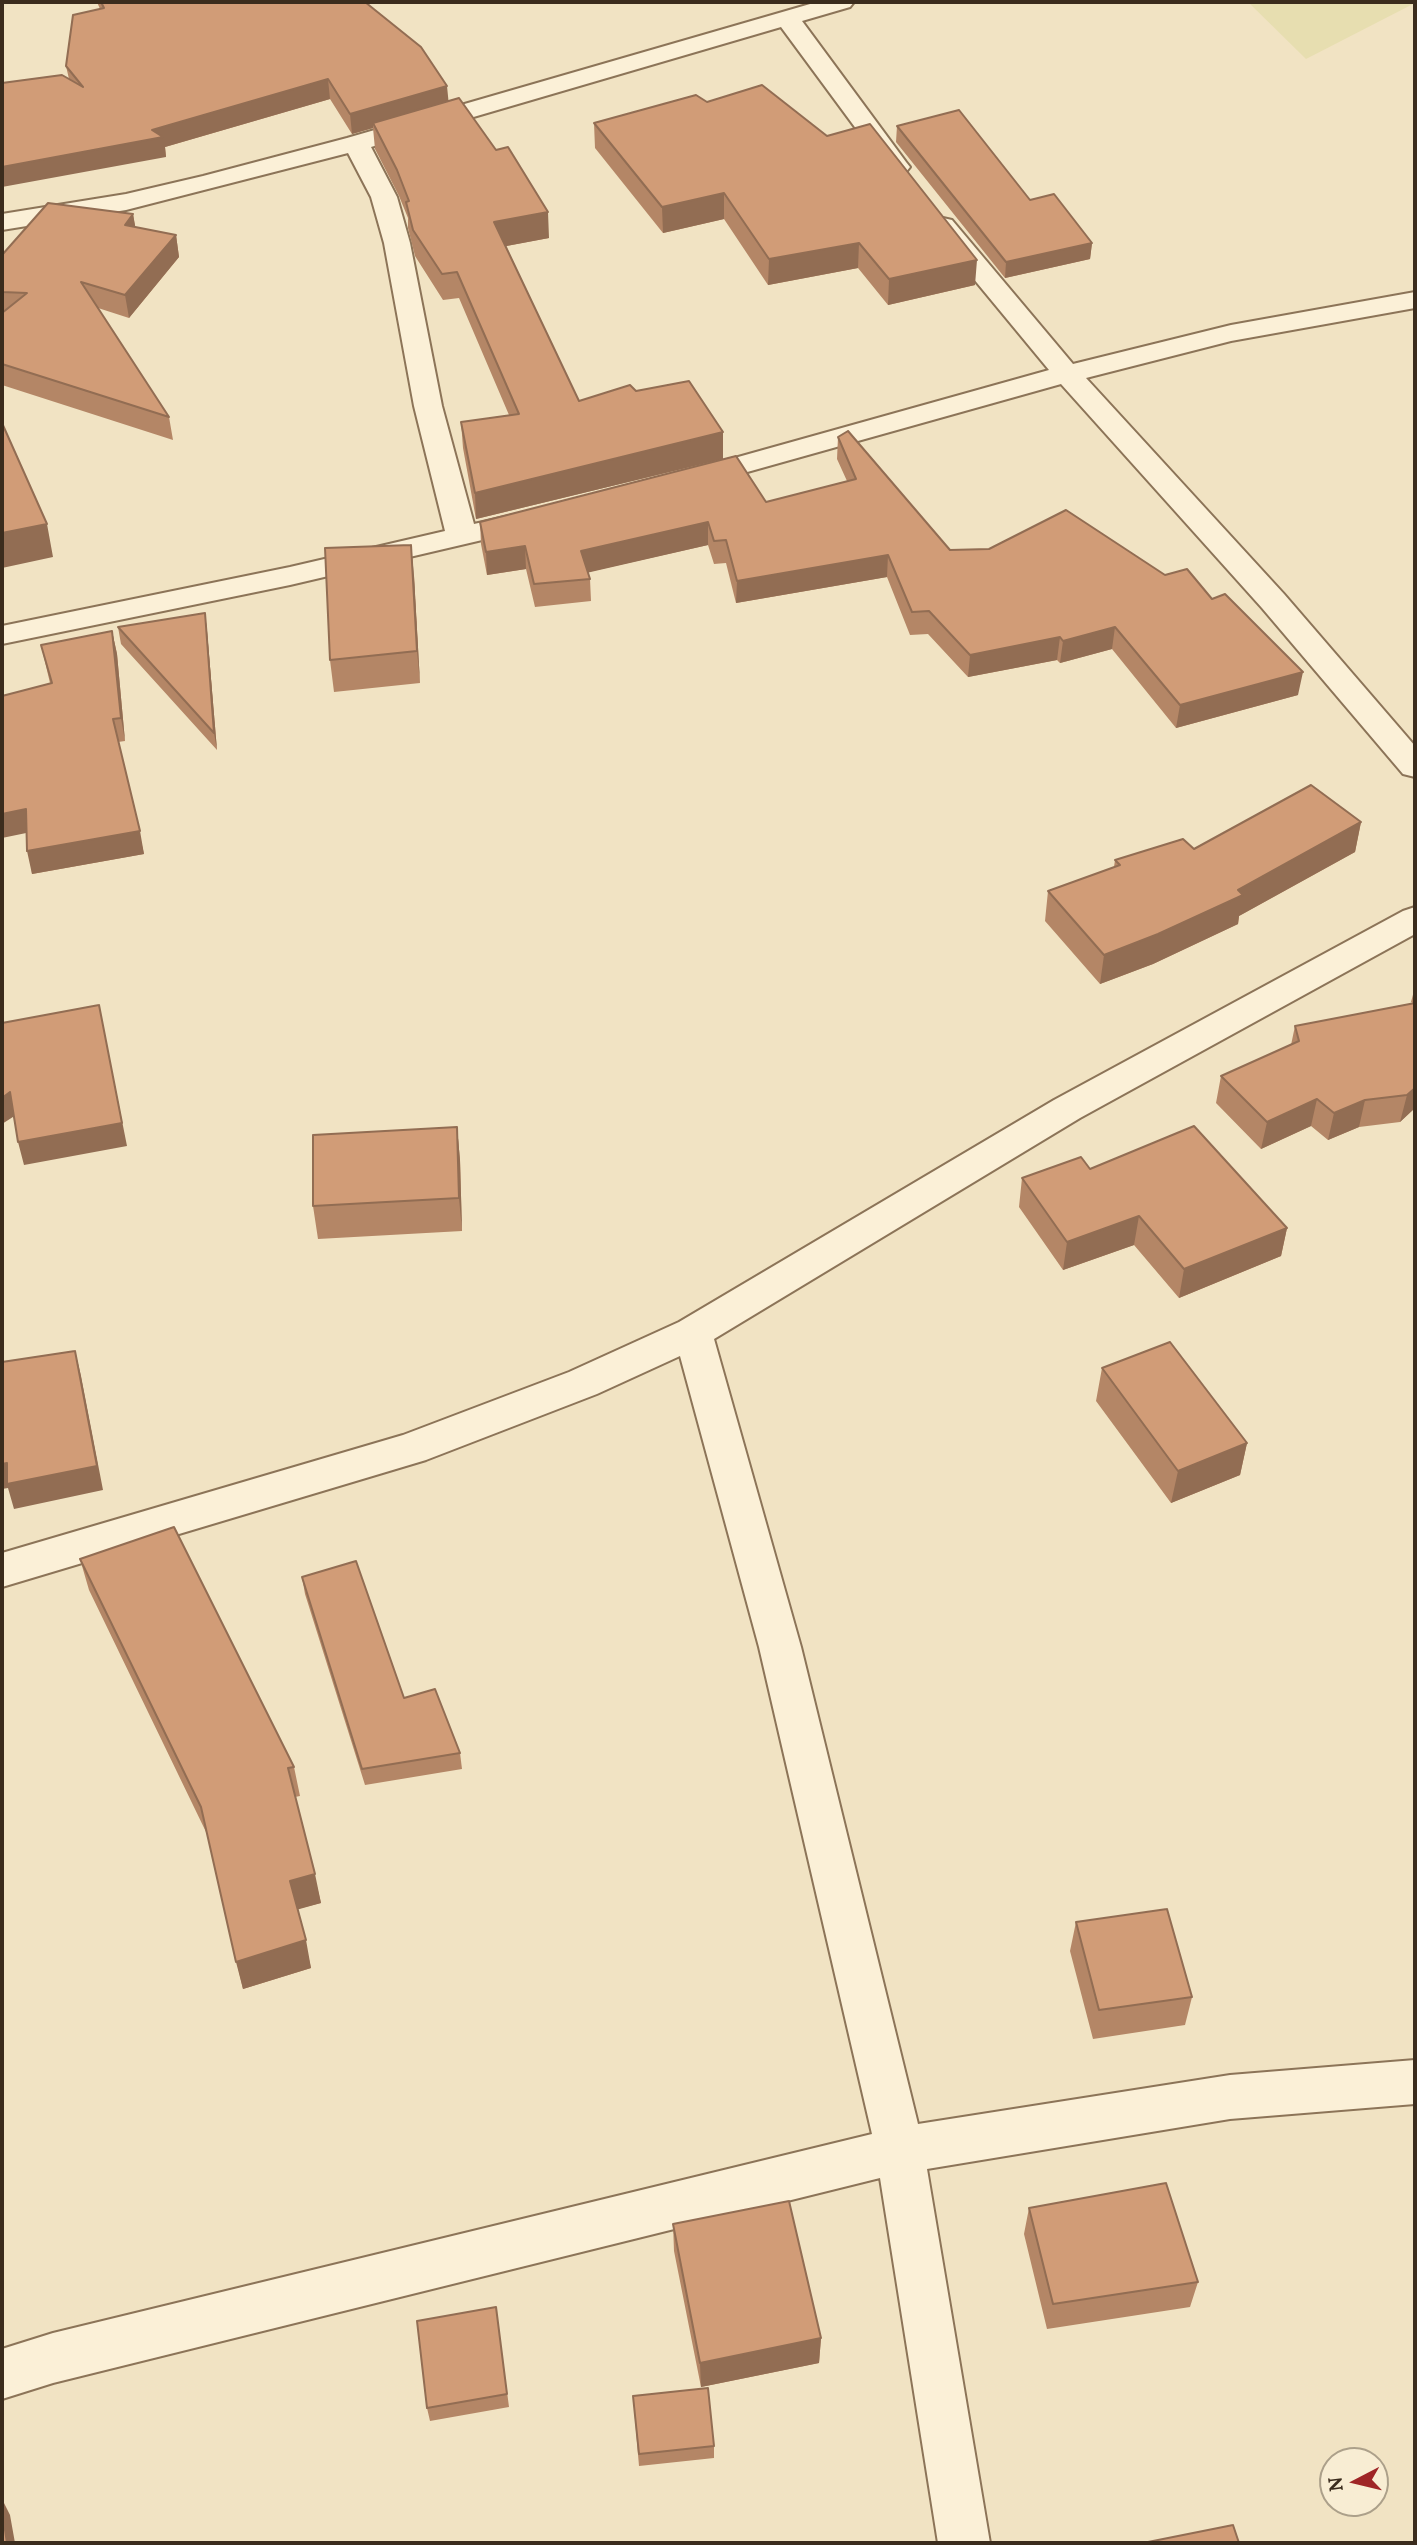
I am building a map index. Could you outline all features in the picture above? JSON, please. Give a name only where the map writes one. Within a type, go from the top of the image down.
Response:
[{"type":"street","points":[[2,222],[126,202],[356,143],[842,2]]},
{"type":"street","points":[[786,17],[921,198],[1065,372],[1273,601],[1415,767]]},
{"type":"street","points":[[356,143],[384,197],[397,243],[428,406],[462,537]]},
{"type":"street","points":[[668,486],[1065,372],[1231,333],[1415,300]]},
{"type":"street","points":[[2,635],[290,576],[552,514]]},
{"type":"street","points":[[2,1570],[412,1449],[583,1382],[693,1333],[1067,1109],[1415,919]]},
{"type":"street","points":[[693,1333],[780,1647],[900,2150],[964,2543]]},
{"type":"street","points":[[2,2374],[53,2358],[900,2150],[1230,2098],[1415,2082]]},
{"type":"shaded area","points":[[1248,2],[1415,2],[1415,3],[1306,59]]},
{"type":"building","points":[[101,2],[365,2],[421,47],[447,86],[350,114],[328,79],[152,130],[163,137],[2,167],[2,83],[62,75],[83,87],[66,66],[73,15],[104,8]]},
{"type":"building","points":[[762,85],[827,136],[870,124],[977,260],[889,279],[859,243],[769,259],[724,193],[662,207],[594,123],[696,95],[707,102]]},
{"type":"building","points":[[459,98],[496,150],[508,147],[548,212],[494,222],[579,401],[630,385],[636,391],[689,381],[723,432],[475,493],[461,422],[519,414],[457,272],[442,274],[413,230],[406,202],[409,201],[373,123]]},
{"type":"building","points":[[959,110],[1030,200],[1054,194],[1092,243],[1006,262],[897,126]]},
{"type":"building","points":[[48,203],[133,214],[125,225],[176,235],[125,295],[81,282],[169,417],[2,364],[2,313],[27,293],[2,292],[2,255]]},
{"type":"building","points":[[2,423],[47,524],[2,533]]},
{"type":"building","points":[[848,431],[950,550],[989,549],[1066,510],[1165,575],[1187,569],[1212,599],[1225,594],[1303,672],[1180,705],[1115,627],[1063,641],[1060,637],[970,655],[929,611],[912,612],[888,555],[737,581],[726,540],[714,541],[708,522],[581,551],[590,579],[534,584],[525,546],[486,552],[480,522],[736,456],[766,502],[856,479],[838,437]]},
{"type":"building","points":[[411,545],[417,651],[330,660],[325,548]]},
{"type":"building","points":[[205,613],[214,733],[118,627]]},
{"type":"building","points":[[112,631],[121,718],[113,719],[140,831],[27,851],[26,809],[2,814],[2,696],[52,683],[41,645]]},
{"type":"building","points":[[1311,785],[1361,822],[1238,890],[1243,895],[1158,934],[1104,955],[1048,891],[1120,865],[1115,860],[1183,839],[1194,849]]},
{"type":"building","points":[[1415,1003],[1415,1088],[1407,1095],[1365,1100],[1334,1113],[1317,1099],[1267,1122],[1221,1076],[1299,1041],[1295,1026]]},
{"type":"building","points":[[99,1005],[122,1123],[18,1142],[10,1092],[2,1098],[2,1023]]},
{"type":"building","points":[[1194,1126],[1287,1228],[1184,1269],[1139,1216],[1067,1242],[1022,1178],[1081,1157],[1090,1169]]},
{"type":"building","points":[[457,1127],[459,1198],[313,1206],[313,1135]]},
{"type":"building","points":[[1170,1342],[1247,1443],[1178,1471],[1102,1368]]},
{"type":"building","points":[[75,1351],[97,1466],[7,1484],[7,1463],[2,1464],[2,1362]]},
{"type":"building","points":[[174,1527],[294,1767],[288,1768],[315,1874],[290,1881],[306,1940],[236,1962],[201,1807],[80,1559]]},
{"type":"building","points":[[356,1561],[404,1698],[435,1689],[460,1753],[362,1769],[302,1577]]},
{"type":"building","points":[[1167,1909],[1192,1997],[1099,2010],[1076,1922]]},
{"type":"building","points":[[1166,2183],[1198,2282],[1053,2304],[1029,2208]]},
{"type":"building","points":[[789,2201],[821,2338],[700,2363],[673,2224]]},
{"type":"building","points":[[496,2307],[507,2394],[427,2408],[417,2321]]},
{"type":"building","points":[[708,2388],[714,2446],[639,2454],[633,2396]]},
{"type":"building","points":[[2,2510],[7,2543],[2,2543]]},
{"type":"building","points":[[1233,2525],[1239,2543],[1143,2543]]}]
